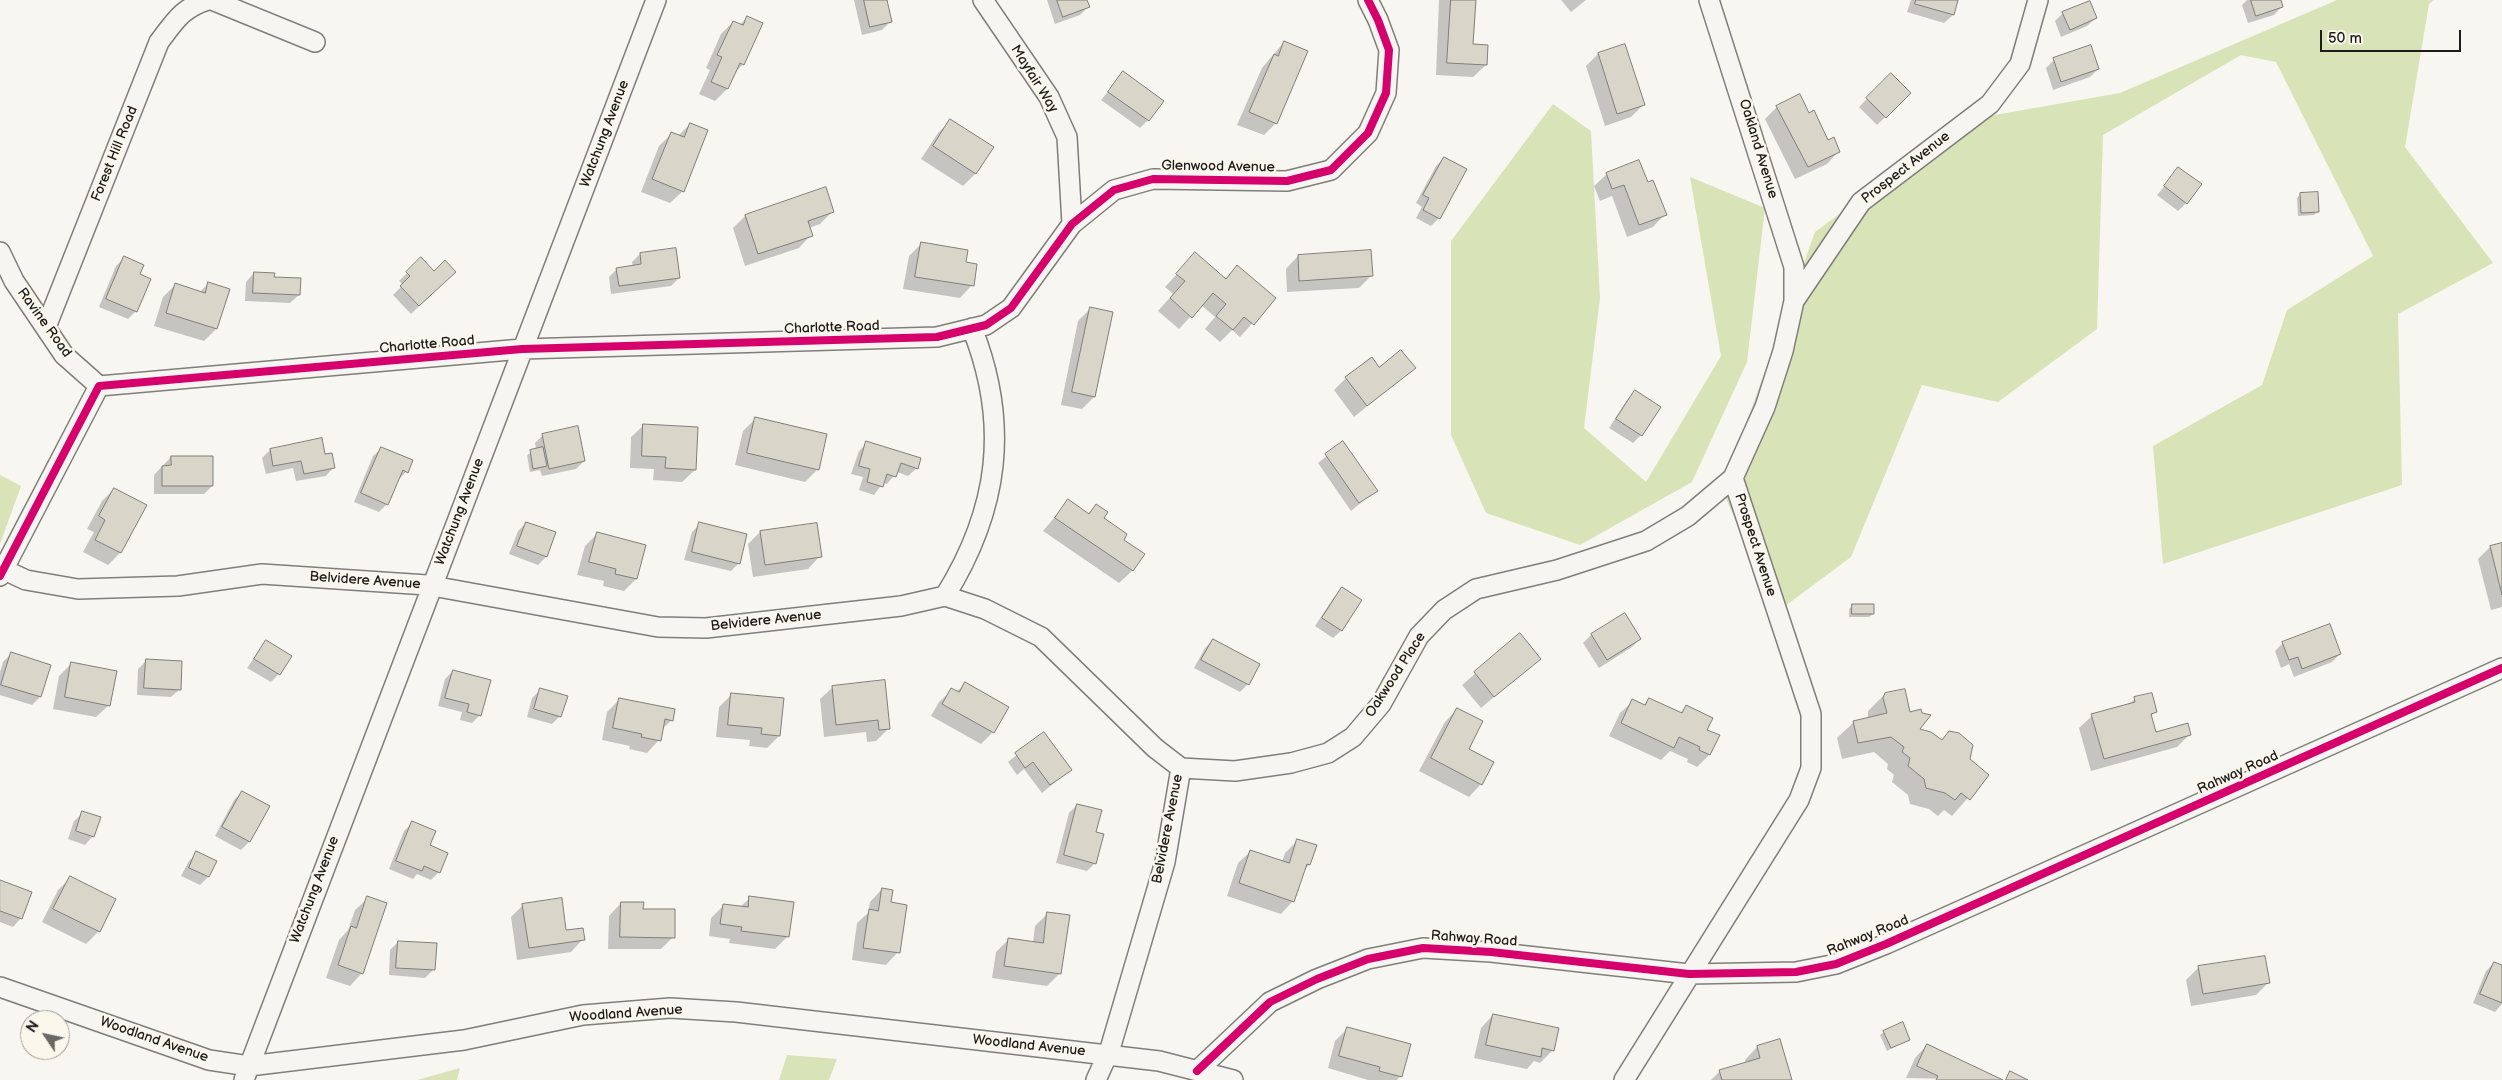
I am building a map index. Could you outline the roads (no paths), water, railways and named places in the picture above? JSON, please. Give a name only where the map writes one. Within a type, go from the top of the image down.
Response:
[{"type":"street","name":"Forest Hill Road","points":[[46,327],[159,42],[182,12],[195,4],[208,0]]},
{"type":"street","points":[[212,0],[314,42]]},
{"type":"street","name":"Watchung Avenue","points":[[247,1073],[656,0]]},
{"type":"street","name":"Mayfair Way","points":[[983,0],[1049,97],[1067,138],[1072,224]]},
{"type":"street","name":"Glenwood Avenue","points":[[972,328],[986,325],[1012,308],[1072,224],[1114,190],[1153,179],[1287,181],[1331,170],[1368,132],[1386,93],[1389,50],[1368,0]]},
{"type":"street","name":"Oakland Avenue","points":[[1709,0],[1794,267],[1794,301]]},
{"type":"street","name":"Prospect Avenue","points":[[1624,1080],[1799,800],[1811,768],[1811,714],[1733,478],[1765,407],[1783,351],[1794,301],[1860,202],[1990,104],[2020,64],[2038,0]]},
{"type":"street","name":"Ravine Road","points":[[0,252],[14,281],[64,355],[99,386]]},
{"type":"street","points":[[945,596],[962,570],[977,535],[991,489],[994,461],[993,404],[988,376],[972,328]]},
{"type":"street","name":"Charlotte Road","points":[[99,386],[522,349],[937,337],[972,328]]},
{"type":"street","points":[[1,571],[99,386]]},
{"type":"street","name":"Oakwood Place","points":[[1181,768],[1235,771],[1291,763],[1328,753],[1353,737],[1381,704],[1419,636],[1444,610],[1476,589],[1557,570],[1646,541],[1688,516],[1733,478]]},
{"type":"street","name":"Belvidere Avenue","points":[[1,571],[26,580],[78,589],[178,586],[262,574],[432,586],[658,627],[706,628],[901,606],[945,596],[985,609],[1041,637],[1155,748],[1181,768],[1165,862],[1107,1055],[1096,1080]]},
{"type":"street","name":"Rahway Road","points":[[1197,1071],[1270,1002],[1317,979],[1377,957],[1424,948],[1491,952],[1689,974],[1796,972],[1836,964],[1886,944],[2502,668]]},
{"type":"street","name":"Woodland Avenue","points":[[0,987],[247,1073],[464,1040],[584,1015],[670,1008],[736,1012],[1159,1061],[1233,1080]]}]
